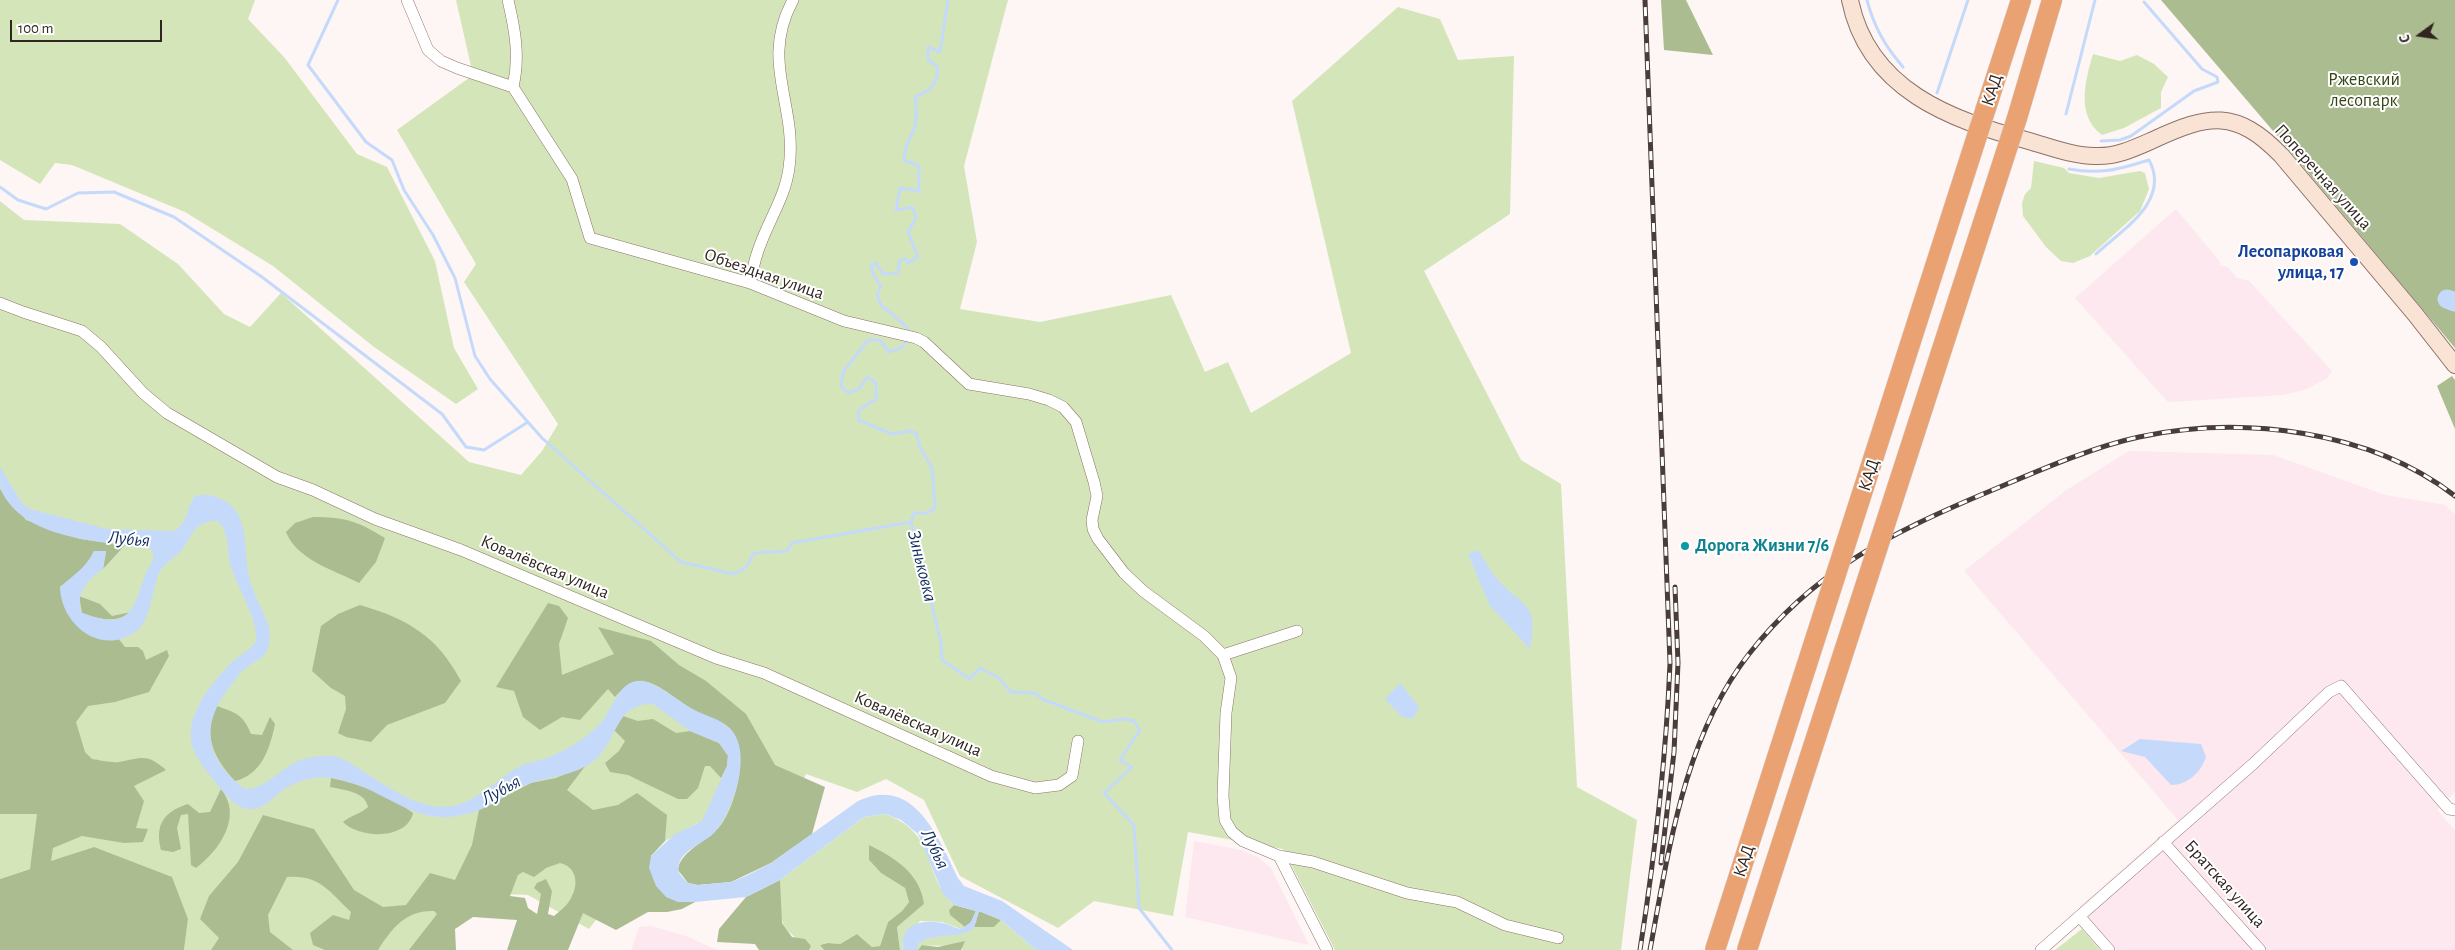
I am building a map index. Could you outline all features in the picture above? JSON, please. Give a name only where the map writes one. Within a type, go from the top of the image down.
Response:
[{"type":"highway","name":"КАД","points":[[1715,950],[2021,0]]},
{"type":"highway","name":"КАД","points":[[1747,950],[2017,118],[2052,0]]},
{"type":"street","points":[[407,0],[428,50],[441,60],[457,68],[513,87],[518,56],[516,34],[508,0]]},
{"type":"street","points":[[750,283],[757,253],[784,191],[790,168],[788,113],[777,63],[778,42],[784,17],[793,0]]},
{"type":"street","name":"Поперечная улица","points":[[1850,0],[1856,24],[1876,61],[1902,87],[1931,106],[2004,134],[2080,155],[2096,156],[2134,149],[2196,122],[2233,120],[2244,125],[2267,140],[2281,155],[2415,314],[2455,365]]},
{"type":"street","name":"Объездная улица","points":[[513,87],[572,180],[590,238],[750,283],[844,321],[916,338],[924,342],[969,384],[1029,394],[1049,400],[1063,407],[1076,422],[1094,482],[1097,496],[1092,520],[1093,529],[1098,539],[1124,573],[1143,591],[1204,636],[1223,655]]},
{"type":"street","name":"Ковалёвская улица","points":[[0,303],[82,331],[101,348],[143,394],[167,413],[277,477],[313,490],[375,520],[460,550],[716,658],[764,673],[921,747],[990,776],[1025,787],[1044,788],[1059,785],[1072,776],[1078,741]]},
{"type":"street","points":[[1297,631],[1223,655],[1232,678],[1226,713],[1223,796],[1225,820],[1232,832],[1244,841],[1279,856],[1312,862],[1392,889],[1457,902],[1505,925],[1558,938]]},
{"type":"street","points":[[2041,950],[2080,918],[2163,842],[2253,764],[2329,692],[2341,686],[2449,809],[2455,810]]},
{"type":"street","name":"Братская улица","points":[[2163,842],[2260,950]]},
{"type":"street","points":[[1279,856],[1327,950]]},
{"type":"street","points":[[2080,918],[2109,950]]},
{"type":"shaded area","points":[[2176,209],[2220,262],[2219,265],[2228,267],[2237,278],[2249,281],[2332,371],[2327,378],[2307,389],[2283,395],[2168,402],[2075,298]]},
{"type":"shaded area","points":[[2129,451],[2273,455],[2385,495],[2445,505],[2455,514],[2455,792],[2437,810],[2455,830],[2455,950],[2117,950],[2079,907],[2178,820],[1964,571],[2065,491]]},
{"type":"shaded area","points":[[1194,841],[1242,850],[1258,857],[1271,868],[1309,945],[1185,917]]},
{"type":"shaded area","points":[[651,926],[686,936],[717,950],[631,950],[639,927]]},
{"type":"green space","points":[[0,0],[255,0],[248,19],[284,57],[357,154],[387,167],[435,261],[454,348],[478,389],[456,404],[374,347],[273,266],[185,212],[72,165],[55,163],[40,184],[0,160]]},
{"type":"green space","points":[[456,0],[1008,0],[964,166],[977,242],[960,309],[1040,322],[1171,295],[1205,372],[1228,362],[1251,413],[1351,353],[1292,101],[1398,7],[1440,19],[1458,60],[1514,56],[1510,214],[1424,271],[1521,460],[1561,484],[1577,787],[1637,820],[1621,950],[1335,950],[1283,849],[1188,832],[1173,916],[1094,901],[1058,928],[960,876],[924,800],[886,779],[857,792],[806,774],[778,837],[697,823],[665,841],[665,829],[589,929],[528,895],[461,892],[412,950],[184,950],[188,918],[94,847],[0,879],[0,201],[24,220],[120,224],[178,264],[224,314],[250,327],[281,293],[469,462],[521,475],[542,451],[558,424],[464,282],[476,264],[397,130],[473,75]]},
{"type":"green space","points":[[1661,0],[1686,0],[1713,55],[1664,50]]},
{"type":"green space","name":"Ржевский лесопарк","points":[[2161,0],[2455,0],[2455,348],[2268,125]]},
{"type":"green space","points":[[2093,54],[2120,61],[2137,55],[2154,64],[2168,77],[2161,92],[2161,108],[2124,128],[2102,135],[2088,118],[2086,108],[2085,86]]},
{"type":"green space","points":[[2034,161],[2064,168],[2069,173],[2099,178],[2140,171],[2145,173],[2149,189],[2140,211],[2090,256],[2073,263],[2061,261],[2046,247],[2023,216],[2022,203],[2025,194],[2031,188]]},
{"type":"green space","points":[[2452,376],[2455,380],[2455,429],[2437,386]]},
{"type":"green space","points":[[0,489],[26,520],[80,539],[125,545],[103,569],[106,552],[94,551],[83,567],[60,587],[104,640],[118,638],[125,647],[138,647],[143,651],[146,660],[167,650],[169,656],[149,692],[115,702],[88,706],[76,722],[85,752],[92,759],[116,762],[144,758],[154,761],[166,770],[134,786],[144,801],[136,828],[148,829],[143,842],[124,843],[82,836],[53,848],[51,861],[94,847],[172,877],[188,919],[184,950],[0,950],[0,879],[30,869],[37,814],[0,814]]},
{"type":"green space","points":[[313,517],[351,521],[385,538],[376,562],[359,583],[307,557],[291,542],[286,532],[295,523]]},
{"type":"green space","points":[[79,596],[100,604],[112,616],[131,612],[125,616],[113,619],[82,613]]},
{"type":"green space","points":[[548,603],[559,606],[568,618],[559,644],[562,675],[614,654],[598,627],[651,641],[679,665],[706,681],[746,714],[775,765],[825,787],[812,834],[771,863],[731,882],[698,885],[688,883],[678,870],[680,863],[690,851],[723,822],[734,796],[738,781],[740,756],[734,734],[722,723],[690,708],[657,686],[643,681],[628,685],[615,697],[608,689],[580,720],[562,717],[540,730],[523,717],[514,691],[496,687]]},
{"type":"green space","points":[[360,605],[393,616],[420,631],[442,652],[461,681],[445,703],[387,725],[371,742],[346,737],[338,733],[346,709],[345,696],[331,688],[312,671],[321,626],[338,614]]},
{"type":"green space","points":[[217,706],[242,718],[251,734],[262,735],[270,717],[275,724],[263,760],[252,773],[235,781],[221,764],[212,746],[211,726]]},
{"type":"green space","points":[[623,716],[638,721],[653,719],[676,733],[690,731],[719,743],[728,755],[727,766],[721,778],[710,766],[705,766],[698,788],[687,799],[678,799],[628,775],[610,772],[605,763],[619,751],[625,741],[614,730]]},
{"type":"green space","points":[[586,765],[567,790],[593,810],[618,805],[637,793],[667,815],[665,841],[651,856],[678,902],[695,902],[682,909],[667,912],[648,912],[616,930],[583,913],[568,950],[507,950],[517,920],[473,917],[455,929],[456,950],[409,950],[437,914],[434,911],[424,911],[401,922],[389,934],[378,950],[325,950],[313,945],[310,933],[333,915],[349,920],[351,912],[330,891],[316,882],[299,877],[287,877],[268,915],[270,932],[293,950],[211,950],[219,938],[200,919],[209,896],[238,862],[263,815],[314,829],[354,890],[383,907],[406,905],[430,873],[455,880],[472,845],[479,810],[531,783],[556,778]],"holes":[[[560,863],[566,865],[575,877],[574,893],[564,908],[554,916],[548,914],[552,891],[546,879],[537,883],[534,888],[541,894],[537,914],[528,908],[525,898],[510,896],[518,875],[523,872],[534,877],[546,868]]]},
{"type":"green space","points":[[331,778],[353,783],[394,801],[413,813],[409,822],[393,832],[382,834],[360,832],[351,828],[343,822],[368,807],[366,802],[358,794],[330,787]]},
{"type":"green space","points":[[221,789],[227,799],[230,810],[229,821],[226,832],[220,842],[205,861],[196,868],[191,865],[188,814],[181,815],[177,828],[181,849],[173,852],[161,850],[159,841],[160,827],[167,815],[179,807],[188,804],[199,813],[210,812]]},
{"type":"green space","points":[[885,814],[902,822],[914,832],[922,843],[936,879],[943,892],[954,905],[949,910],[950,915],[966,928],[961,929],[942,922],[920,921],[902,943],[903,950],[900,950],[897,927],[924,904],[869,845],[869,860],[881,873],[905,888],[909,902],[902,911],[888,922],[880,946],[872,947],[857,934],[840,944],[828,943],[820,945],[824,950],[809,950],[811,946],[799,940],[791,933],[785,927],[782,920],[780,912],[780,880],[864,817]]},
{"type":"green space","points":[[869,845],[897,861],[912,875],[922,893],[924,904],[897,927],[900,950],[824,950],[820,945],[828,943],[840,944],[857,934],[872,947],[880,946],[888,922],[902,911],[909,902],[905,888],[881,873],[869,860]]},
{"type":"green space","points":[[780,880],[782,923],[792,937],[805,939],[811,946],[809,950],[759,950],[755,944],[717,942],[719,929],[746,897]]},
{"type":"green space","points":[[954,905],[976,911],[966,928],[950,915],[949,910]]},
{"type":"green space","points":[[979,911],[1001,920],[994,927],[974,927]]},
{"type":"green space","points":[[1001,920],[1036,950],[961,950],[963,949],[922,945],[918,950],[918,944],[924,939],[969,931],[974,927],[994,927]]},
{"type":"green space","points":[[2082,929],[2100,950],[2055,950]]},
{"type":"green space","points":[[965,941],[961,950],[918,950],[922,945],[938,947]]},
{"type":"water","name":"Лубья","points":[[0,467],[22,503],[30,509],[107,529],[174,531],[183,523],[195,496],[211,495],[231,505],[242,523],[250,580],[270,631],[269,644],[265,653],[241,672],[219,702],[213,716],[211,742],[215,755],[222,767],[245,789],[265,783],[303,759],[333,756],[345,760],[388,787],[414,800],[440,807],[454,806],[475,797],[522,765],[561,752],[587,736],[604,719],[618,694],[624,688],[631,683],[639,681],[650,683],[693,709],[726,725],[735,735],[740,748],[739,778],[729,809],[715,832],[685,854],[679,864],[679,872],[688,883],[698,885],[731,882],[748,875],[771,863],[858,801],[878,795],[894,796],[909,803],[922,814],[942,845],[958,878],[964,886],[1002,901],[1073,950],[1036,950],[1001,920],[979,911],[975,925],[970,931],[924,940],[918,944],[918,950],[903,950],[905,934],[914,925],[934,922],[961,929],[971,922],[976,911],[954,905],[943,894],[918,834],[901,820],[885,814],[864,817],[780,880],[746,897],[678,902],[666,897],[656,886],[649,868],[651,856],[675,834],[702,821],[727,766],[728,756],[719,743],[690,731],[653,704],[641,705],[631,709],[619,723],[604,750],[590,764],[574,772],[531,783],[477,811],[455,816],[435,817],[418,813],[353,783],[325,777],[304,780],[291,786],[258,808],[248,809],[237,805],[227,797],[202,765],[192,745],[191,734],[192,722],[201,700],[231,663],[256,641],[254,625],[231,568],[226,537],[221,526],[217,521],[207,522],[196,528],[181,551],[164,566],[159,573],[146,619],[138,630],[125,638],[111,641],[98,639],[86,634],[76,625],[62,601],[60,587],[83,567],[94,551],[106,551],[103,569],[92,577],[84,588],[81,593],[80,606],[82,613],[97,618],[119,619],[126,615],[136,600],[153,560],[152,550],[146,547],[86,540],[64,535],[26,519],[12,506],[1,490]]},
{"type":"water","points":[[1478,550],[1495,577],[1528,608],[1533,623],[1530,649],[1490,606],[1468,554]]},
{"type":"water","points":[[1400,683],[1419,707],[1413,719],[1402,717],[1385,699]]},
{"type":"water","points":[[2140,739],[2201,744],[2206,757],[2201,768],[2193,777],[2183,783],[2171,785],[2145,757],[2121,751]]},
{"type":"waterway","points":[[338,0],[308,65],[366,142],[392,160],[404,190],[433,235],[455,278],[475,356],[490,379],[542,438],[681,562],[734,574],[746,567],[754,553],[787,551],[792,543],[911,522]]},
{"type":"waterway","name":"Зиньковка","points":[[908,334],[907,327],[881,305],[877,295],[881,286],[874,276],[871,265],[876,263],[883,274],[898,273],[899,261],[906,259],[908,263],[918,257],[908,232],[916,218],[912,207],[896,210],[900,188],[919,191],[919,166],[904,160],[906,147],[916,121],[915,97],[926,92],[935,83],[938,67],[928,60],[928,47],[940,52],[948,0]]},
{"type":"waterway","points":[[1867,0],[1881,36],[1903,67]]},
{"type":"waterway","points":[[1937,93],[1968,0]]},
{"type":"waterway","points":[[2066,114],[2095,0]]},
{"type":"waterway","points":[[2101,141],[2120,140],[2131,136],[2194,91],[2218,82],[2217,77],[2202,69],[2144,2]]},
{"type":"waterway","points":[[2069,169],[2080,171],[2110,170],[2149,160],[2154,175],[2154,188],[2149,201],[2141,213],[2096,254]]},
{"type":"waterway","points":[[0,187],[18,200],[46,209],[78,193],[114,192],[174,217],[262,277],[442,414],[466,447],[484,450],[528,422]]},
{"type":"waterway","points":[[2447,299],[2455,302]]},
{"type":"waterway","name":"Зиньковка","points":[[907,340],[901,348],[889,352],[880,340],[868,340],[843,372],[841,386],[848,393],[859,389],[867,377],[876,383],[876,399],[859,410],[858,420],[892,434],[909,431],[916,433],[920,447],[932,468],[935,508],[927,513],[914,513],[911,522],[941,642],[942,660],[970,679],[980,668],[999,678],[1011,692],[1035,693],[1042,699],[1103,722],[1125,719],[1134,721],[1140,730],[1120,760],[1132,767],[1104,793],[1134,825],[1139,908],[1172,950]]},
{"type":"railway","points":[[1640,950],[1659,807],[1670,663],[1645,0]]},
{"type":"railway","points":[[1650,950],[1664,873],[1682,795],[1709,721],[1727,686],[1749,654],[1774,625],[1800,600],[1827,577],[1885,540],[1949,509],[2080,455],[2139,437],[2179,431],[2220,428],[2262,429],[2304,434],[2345,443],[2384,456],[2421,474],[2455,496]]},
{"type":"railway","points":[[1661,863],[1674,752],[1678,663],[1675,587]]},
{"type":"place","name":"Лесопарковая улица, 17","points":[[2354,262]]},
{"type":"place","name":"Дорога Жизни 7/6","points":[[1685,546]]}]
